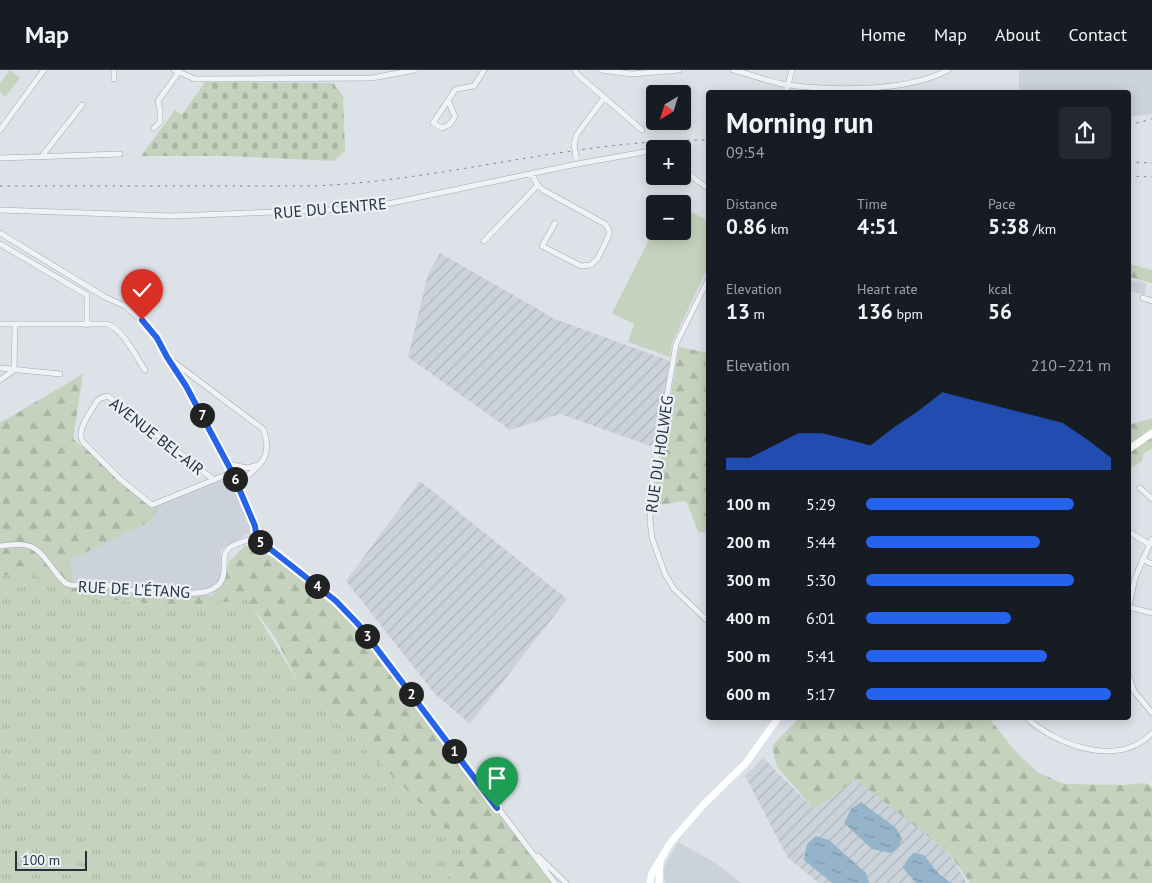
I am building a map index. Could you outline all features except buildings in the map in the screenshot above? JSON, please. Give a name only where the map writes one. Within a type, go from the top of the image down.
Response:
[{"type":"main road","points":[[1131,448],[1152,433]]},
{"type":"main road","points":[[650,883],[660,858],[685,824],[742,768],[777,720]]},
{"type":"main road","points":[[659,883],[660,858]]},
{"type":"street","points":[[0,130],[44,70]]},
{"type":"street","points":[[114,70],[114,79]]},
{"type":"street","points":[[266,78],[267,70]]},
{"type":"street","points":[[154,128],[160,122],[158,101],[177,71],[195,79],[372,78],[415,70]]},
{"type":"street","points":[[448,100],[455,117],[449,125],[442,128],[433,123],[448,100],[457,88],[474,86],[484,70]]},
{"type":"street","points":[[575,70],[604,98],[642,130]]},
{"type":"street","points":[[601,70],[619,73],[679,70]]},
{"type":"street","points":[[733,70],[788,85],[824,88],[880,87],[909,83],[948,70]]},
{"type":"street","points":[[787,90],[792,70]]},
{"type":"street","points":[[577,164],[574,144],[576,134],[604,98]]},
{"type":"street","points":[[42,156],[82,105]]},
{"type":"street","name":"RUE DU CENTRE","points":[[0,210],[172,216],[347,210],[392,203],[532,173],[646,152]]},
{"type":"street","points":[[0,158],[120,154]]},
{"type":"street","points":[[532,173],[538,186],[547,193],[605,224],[609,230],[609,235],[596,261],[588,266],[581,266],[542,246],[555,223]]},
{"type":"street","points":[[691,175],[706,186]]},
{"type":"street","points":[[484,241],[538,186]]},
{"type":"street","points":[[0,233],[134,314],[154,334],[186,386],[232,472],[255,526],[256,533],[252,538],[255,543],[260,542],[264,544],[336,601],[359,625],[555,883]]},
{"type":"street","points":[[0,244],[87,295],[87,325]]},
{"type":"street","name":"RUE DU HOLWEG","points":[[706,284],[676,344],[651,487],[650,520],[652,538],[665,574],[674,589],[706,619]]},
{"type":"street","points":[[1143,298],[1152,301]]},
{"type":"street","points":[[0,324],[107,324],[113,326],[119,332],[145,370]]},
{"type":"street","points":[[14,370],[15,324]]},
{"type":"street","points":[[167,357],[263,429],[267,440],[266,456],[237,486]]},
{"type":"street","points":[[0,368],[60,374]]},
{"type":"street","points":[[0,380],[14,370]]},
{"type":"street","points":[[186,386],[194,377]]},
{"type":"street","name":"AVENUE BEL-AIR","points":[[214,480],[108,396],[97,401],[81,430],[80,436],[83,442],[120,479],[152,505],[214,480],[232,472]]},
{"type":"street","points":[[227,463],[236,467],[247,468],[260,464]]},
{"type":"street","points":[[1140,488],[1152,500]]},
{"type":"street","points":[[256,533],[262,536],[260,542]]},
{"type":"street","points":[[1131,533],[1150,542],[1142,559],[1131,595]]},
{"type":"street","name":"RUE DE L'ÉTANG","points":[[0,546],[14,544],[34,548],[44,556],[60,578],[66,584],[72,586],[98,583],[131,590],[196,593],[207,591],[218,585],[225,570],[224,560],[227,550],[243,540],[252,538]]},
{"type":"street","points":[[1142,559],[1152,564]]},
{"type":"street","points":[[1131,608],[1152,613]]},
{"type":"street","points":[[1131,692],[1152,712]]},
{"type":"street","points":[[1029,720],[1034,725],[1057,738],[1080,747],[1098,750],[1133,747],[1142,743],[1152,733]]},
{"type":"street","points":[[532,851],[566,883]]},
{"type":"shaded area","points":[[1019,70],[1152,70],[1152,114],[1131,117],[1131,90],[1019,90]]},
{"type":"shaded area","points":[[440,253],[555,319],[670,361],[658,432],[651,446],[560,414],[510,430],[408,357],[428,274]]},
{"type":"shaded area","points":[[1131,280],[1146,283],[1145,295],[1131,292]]},
{"type":"shaded area","points":[[232,478],[252,525],[249,533],[220,550],[220,578],[210,589],[130,588],[102,581],[73,582],[69,560],[151,521],[156,505],[219,480]]},
{"type":"shaded area","points":[[420,481],[567,599],[470,724],[435,694],[346,581]]},
{"type":"shaded area","points":[[763,758],[814,809],[855,778],[948,852],[967,883],[819,883],[788,858],[745,776]]},
{"type":"shaded area","points":[[678,842],[714,862],[742,883],[665,883],[663,869]]},
{"type":"green space","points":[[10,70],[20,78],[5,97],[0,92],[0,83]]},
{"type":"green space","points":[[205,82],[333,83],[343,96],[345,151],[334,161],[227,156],[141,156],[175,110],[182,115]]},
{"type":"green space","points":[[691,212],[706,220],[706,271],[672,343],[670,357],[628,342],[634,324],[612,313],[649,240],[691,240]]},
{"type":"green space","points":[[1131,265],[1152,270],[1152,283],[1131,278]]},
{"type":"green space","points":[[679,347],[706,352],[706,532],[699,533],[686,501],[657,505],[656,484]]},
{"type":"green space","points":[[83,374],[73,439],[156,505],[157,510],[151,521],[70,560],[74,588],[94,587],[162,597],[212,595],[225,579],[229,562],[245,545],[277,559],[343,614],[380,658],[552,883],[446,883],[450,874],[468,851],[298,682],[276,639],[247,599],[186,607],[71,596],[31,572],[0,576],[0,423]]},
{"type":"green space","points":[[1152,418],[1152,448],[1143,454],[1142,461],[1131,469],[1131,424]]},
{"type":"green space","points":[[31,572],[71,596],[186,607],[247,598],[298,682],[468,851],[450,874],[446,883],[0,883],[0,576]]},
{"type":"green space","points":[[797,720],[991,720],[1015,751],[1037,772],[1064,784],[1125,785],[1145,783],[1152,787],[1152,883],[970,883],[948,852],[855,779],[814,809],[777,767],[772,746]]},
{"type":"water","points":[[861,802],[896,828],[902,839],[897,849],[890,853],[872,849],[844,823],[851,809]]},
{"type":"water","points":[[816,836],[829,840],[866,873],[869,883],[832,883],[804,860],[807,844]]},
{"type":"water","points":[[913,853],[924,855],[938,873],[951,883],[916,883],[903,868]]},
{"type":"railway","points":[[1131,124],[1152,119]]},
{"type":"railway","points":[[0,186],[312,186],[362,183],[609,146],[659,141],[706,140]]},
{"type":"railway","points":[[1131,162],[1152,163]]},
{"type":"railway","points":[[1131,176],[1152,177]]},
{"type":"route","points":[[142,320],[157,338],[186,386],[232,472],[255,526],[256,533],[262,536],[260,542],[336,601],[359,625],[497,808]]}]
